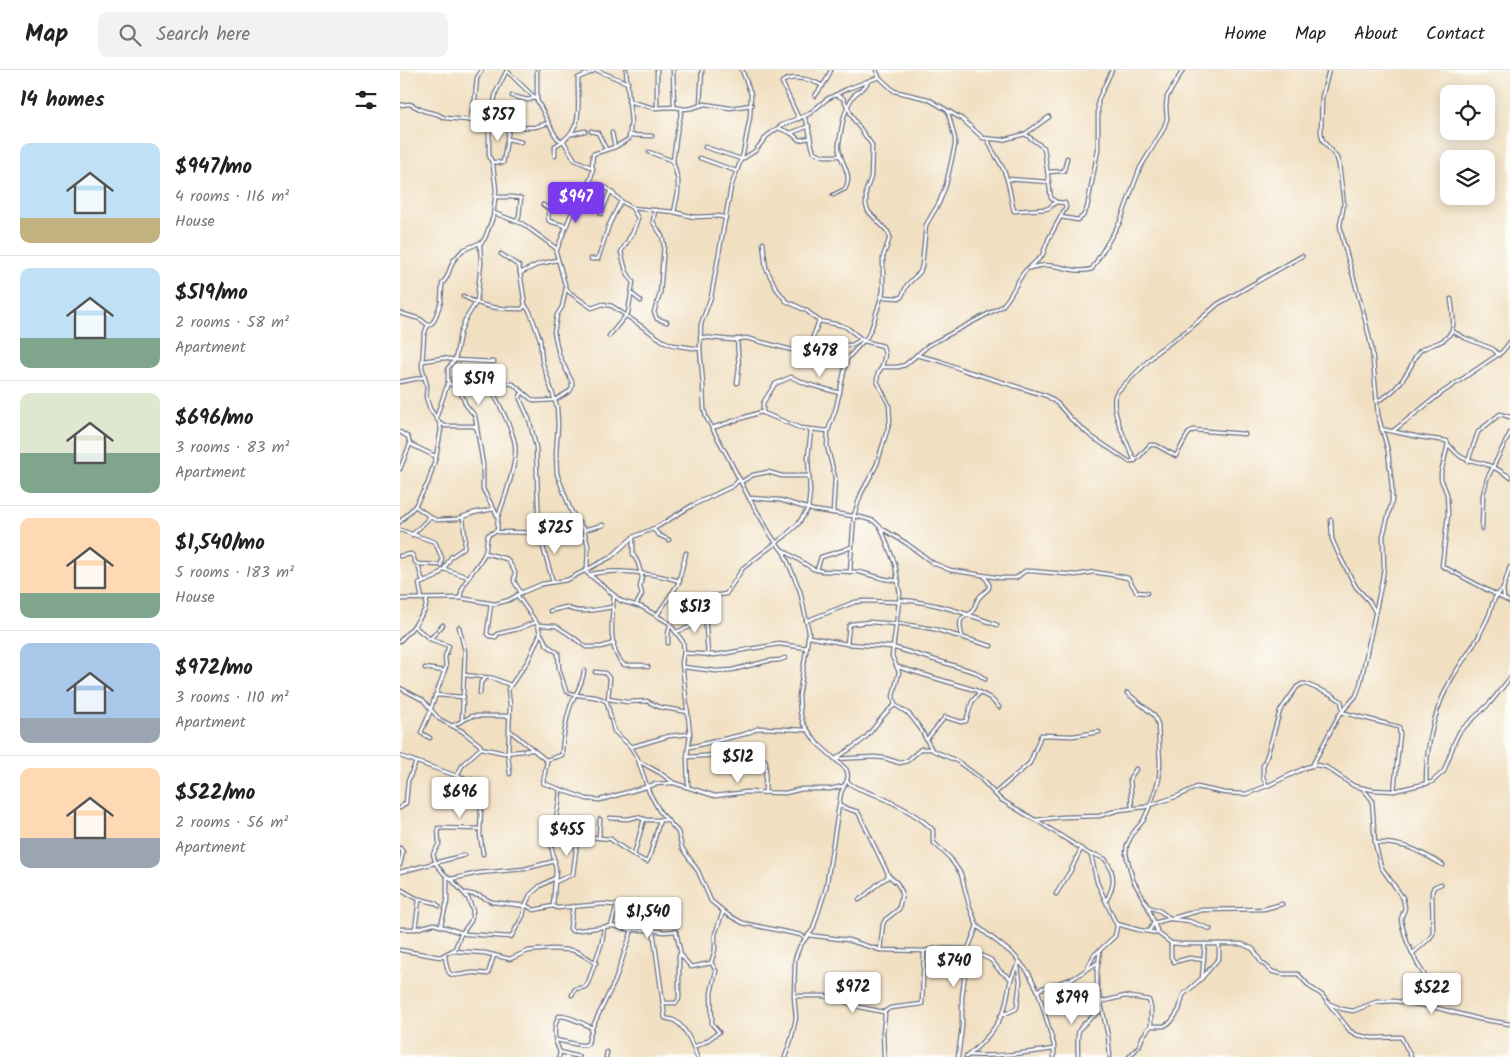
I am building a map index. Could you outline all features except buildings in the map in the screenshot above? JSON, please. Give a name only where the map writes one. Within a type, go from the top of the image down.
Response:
[{"type":"street","points":[[470,120],[477,78],[482,70]]},
{"type":"street","points":[[478,429],[472,426],[444,426],[436,418],[428,403],[422,367],[424,337],[428,326],[434,321],[441,302],[442,284],[447,278],[449,268],[454,259],[465,249],[480,244],[485,238],[494,212],[496,197],[495,174],[489,151],[490,125],[496,92],[507,70],[535,99],[557,138],[563,142],[575,160],[592,167]]},
{"type":"street","points":[[535,99],[537,70]]},
{"type":"street","points":[[572,134],[580,105],[578,78],[596,70],[628,82]]},
{"type":"street","points":[[448,383],[469,392],[476,392],[496,382],[513,384],[533,400],[555,400],[569,392],[572,387],[572,382],[559,356],[554,332],[557,315],[562,306],[566,288],[557,249],[566,226],[592,174],[592,154],[615,147],[628,140],[631,122],[626,70]]},
{"type":"street","points":[[657,70],[657,108]]},
{"type":"street","points":[[673,70],[674,107]]},
{"type":"street","points":[[700,105],[702,70]]},
{"type":"street","points":[[742,70],[751,94],[752,105],[748,133],[731,187],[711,297],[704,314],[700,337],[704,409],[706,417],[749,498],[782,550],[800,591],[809,637],[802,672],[799,702],[802,720],[816,742],[848,773],[839,806],[826,888],[815,923],[795,959],[795,1027],[784,1057]]},
{"type":"street","points":[[815,96],[831,70]]},
{"type":"street","points":[[876,70],[879,77],[894,92],[921,96],[962,119],[976,132],[988,139],[1002,140],[1022,133],[1025,134],[1050,117]]},
{"type":"street","points":[[1061,217],[1078,220],[1084,216],[1087,208],[1098,150],[1098,100],[1112,70]]},
{"type":"street","points":[[1029,268],[1050,264],[1078,271],[1089,270],[1095,266],[1120,222],[1140,168],[1163,130],[1167,120],[1166,106],[1168,97],[1183,70]]},
{"type":"street","points":[[1312,766],[1342,711],[1356,696],[1360,685],[1384,568],[1383,536],[1393,495],[1388,451],[1381,429],[1376,401],[1372,349],[1346,255],[1340,225],[1344,204],[1339,165],[1337,158],[1323,141],[1321,133],[1322,97],[1328,70]]},
{"type":"street","points":[[705,147],[740,159],[755,150],[767,136],[778,128],[804,117],[835,95],[879,77]]},
{"type":"street","points":[[799,119],[782,82],[788,79],[810,80],[822,86]]},
{"type":"street","points":[[833,195],[841,192],[848,185],[848,176],[839,145],[843,118],[853,96],[864,89],[868,80]]},
{"type":"street","points":[[833,513],[835,477],[828,446],[828,431],[840,393],[847,359],[872,327],[884,284],[883,257],[889,234],[868,211],[866,198],[871,177],[872,145],[847,108],[843,98],[835,95]]},
{"type":"street","points":[[512,96],[528,100],[535,99]]},
{"type":"street","points":[[628,101],[657,108],[674,107],[682,109],[709,104],[730,108],[752,105]]},
{"type":"street","points":[[400,104],[410,104],[445,118],[470,120],[509,128],[535,127],[549,124]]},
{"type":"street","points":[[674,212],[678,193],[678,180],[673,161],[674,146],[682,109]]},
{"type":"street","points":[[881,297],[901,298],[907,286],[920,272],[926,225],[939,203],[946,186],[955,145],[948,112]]},
{"type":"street","points":[[804,117],[809,126],[810,138],[815,153],[824,156],[841,156]]},
{"type":"street","points":[[791,133],[809,126]]},
{"type":"street","points":[[492,162],[503,163],[509,128]]},
{"type":"street","points":[[778,128],[791,133],[799,140],[810,138]]},
{"type":"street","points":[[555,156],[555,146],[572,134],[585,131]]},
{"type":"street","points":[[591,132],[598,133],[606,149]]},
{"type":"street","points":[[612,132],[615,147]]},
{"type":"street","points":[[629,134],[652,136]]},
{"type":"street","points":[[882,367],[901,367],[929,345],[1001,307],[1008,300],[1025,272],[1042,256],[1066,203],[1056,202],[1051,198],[1044,148],[1025,134]]},
{"type":"street","points":[[508,139],[521,142]]},
{"type":"street","points":[[988,139],[990,149],[1004,169],[1015,212],[1046,209],[1056,202]]},
{"type":"street","points":[[648,152],[673,161]]},
{"type":"street","points":[[700,158],[736,171]]},
{"type":"street","points":[[1048,172],[1064,171],[1067,158]]},
{"type":"street","points":[[1007,179],[1049,182]]},
{"type":"street","points":[[589,181],[600,184],[632,208],[638,218],[621,252],[626,270],[633,282],[627,316],[609,336]]},
{"type":"street","points":[[560,187],[563,196],[578,202]]},
{"type":"street","points":[[601,214],[610,192]]},
{"type":"street","points":[[496,197],[521,198],[517,221]]},
{"type":"street","points":[[592,259],[598,258],[609,225],[621,201]]},
{"type":"street","points":[[543,205],[549,209],[549,221],[566,226]]},
{"type":"street","points":[[632,208],[674,212],[691,217],[719,216],[726,218]]},
{"type":"street","points":[[655,210],[653,222],[662,236],[664,248],[660,294],[654,312],[657,319],[667,322]]},
{"type":"street","points":[[494,212],[524,225],[557,249]]},
{"type":"street","points":[[763,243],[766,268],[776,288],[785,300],[808,312],[819,321],[846,327],[862,340],[882,346],[885,355],[877,377],[889,405],[890,421],[877,464],[861,494],[854,516],[850,572]]},
{"type":"street","points":[[436,418],[448,383],[448,368],[455,360],[460,334],[476,304],[481,263],[480,244]]},
{"type":"street","points":[[501,254],[519,265],[525,305],[528,308],[540,339],[542,361],[555,400],[558,425],[556,474],[572,511],[584,530],[588,546],[586,570],[589,575],[623,602],[636,605],[657,615],[670,625],[683,642],[684,653],[682,659],[690,734],[687,757],[688,786]]},
{"type":"street","points":[[1135,461],[1116,415],[1114,397],[1117,392],[1158,351],[1183,334],[1218,304],[1302,256]]},
{"type":"street","points":[[520,273],[538,264],[558,260]]},
{"type":"street","points":[[566,288],[592,308],[607,304],[663,341],[673,345],[700,349]]},
{"type":"street","points":[[632,294],[641,301]]},
{"type":"street","points":[[463,296],[476,304],[487,307],[520,309],[524,308],[525,305]]},
{"type":"street","points":[[1376,401],[1388,396],[1402,381],[1420,351],[1442,341],[1452,331],[1451,299]]},
{"type":"street","points":[[400,313],[420,319],[428,326]]},
{"type":"street","points":[[811,350],[811,342],[819,321]]},
{"type":"street","points":[[1452,331],[1493,349],[1499,355]]},
{"type":"street","points":[[700,337],[746,338],[800,352],[830,350],[841,345],[852,345],[862,340]]},
{"type":"street","points":[[737,339],[739,367],[737,383]]},
{"type":"street","points":[[1393,431],[1440,394],[1499,355],[1510,342]]},
{"type":"street","points":[[916,355],[1047,396],[1092,437],[1127,460],[1135,461]]},
{"type":"street","points":[[423,361],[443,358],[494,362]]},
{"type":"street","points":[[400,382],[425,377]]},
{"type":"street","points":[[763,413],[762,404],[775,384],[791,377],[807,384],[840,393]]},
{"type":"street","points":[[489,385],[500,405],[515,446],[510,478],[498,517],[496,531]]},
{"type":"street","points":[[459,389],[466,405],[475,416],[483,464],[483,489],[498,517]]},
{"type":"street","points":[[524,391],[520,399],[529,419],[536,447],[540,533],[553,582]]},
{"type":"street","points":[[712,428],[753,414],[763,413],[789,424],[811,430],[828,431]]},
{"type":"street","points":[[1468,461],[1478,432],[1500,414],[1510,417]]},
{"type":"street","points":[[400,522],[415,506],[428,484],[441,429],[439,422]]},
{"type":"street","points":[[441,429],[444,426]]},
{"type":"street","points":[[1381,429],[1445,440],[1458,456],[1468,461],[1492,466],[1510,477]]},
{"type":"street","points":[[708,655],[705,614],[711,596],[726,594],[735,578],[744,568],[798,524],[808,509],[810,476],[808,457],[811,430]]},
{"type":"street","points":[[1135,461],[1150,444],[1156,445],[1176,456],[1188,434],[1193,430],[1245,434]]},
{"type":"street","points":[[400,432],[408,437],[410,444],[400,469]]},
{"type":"street","points":[[1482,529],[1483,495],[1486,479],[1510,433]]},
{"type":"street","points":[[410,444],[436,456]]},
{"type":"street","points":[[1448,444],[1440,473],[1447,494],[1448,515],[1442,566],[1510,602]]},
{"type":"street","points":[[400,598],[460,598],[499,604],[542,584],[567,580],[611,558],[634,536],[653,529],[740,480],[768,472],[782,476],[810,476]]},
{"type":"street","points":[[749,498],[784,501],[808,509],[874,521],[881,528],[906,542],[940,567],[1001,578],[1016,578],[1025,571],[1076,575],[1094,572],[1125,577],[1130,580],[1137,592],[1147,593]]},
{"type":"street","points":[[415,506],[430,517],[440,520],[463,517],[494,509]]},
{"type":"street","points":[[412,535],[430,517]]},
{"type":"street","points":[[422,599],[418,585],[436,577],[445,568],[452,556],[464,548],[463,517]]},
{"type":"street","points":[[1331,520],[1332,539],[1339,555],[1356,587],[1369,601],[1376,613]]},
{"type":"street","points":[[584,530],[603,525]]},
{"type":"street","points":[[881,528],[899,581],[900,601],[892,647],[892,656],[899,675],[893,696],[895,705],[909,714],[920,728],[932,750]]},
{"type":"street","points":[[653,529],[659,535],[669,540]]},
{"type":"street","points":[[400,530],[436,542],[442,558],[441,565]]},
{"type":"street","points":[[460,598],[461,591],[468,577],[485,553],[488,535],[496,531],[504,533],[556,534],[565,538],[586,537]]},
{"type":"street","points":[[634,536],[633,555],[638,563],[642,579],[640,587],[642,594],[636,605]]},
{"type":"street","points":[[817,570],[821,557],[851,546]]},
{"type":"street","points":[[782,550],[793,555],[804,565],[817,570],[850,572],[899,581]]},
{"type":"street","points":[[485,553],[507,559],[515,572],[514,581],[519,594],[537,624],[545,643],[558,652],[559,669],[564,688],[567,692],[576,696],[592,697],[607,701],[647,700],[657,707],[689,712]]},
{"type":"street","points":[[657,615],[680,581],[686,553]]},
{"type":"street","points":[[400,556],[412,554],[415,562],[418,564],[423,582]]},
{"type":"street","points":[[418,564],[441,565],[468,577]]},
{"type":"street","points":[[1505,598],[1503,590],[1510,567]]},
{"type":"street","points":[[589,575],[606,571],[660,576],[680,581]]},
{"type":"street","points":[[962,636],[960,622],[975,607],[980,597],[987,592],[989,587],[989,582],[984,576]]},
{"type":"street","points":[[1426,784],[1427,747],[1430,729],[1438,706],[1451,680],[1477,638],[1496,595],[1503,590]]},
{"type":"street","points":[[614,596],[614,643],[616,652],[623,665],[642,665],[648,667]]},
{"type":"street","points":[[400,641],[426,609],[428,598]]},
{"type":"street","points":[[806,621],[855,602],[900,601],[929,603],[969,614],[996,625]]},
{"type":"street","points":[[491,604],[487,634],[489,636],[496,638],[497,634],[537,624],[556,626],[586,647],[600,647],[614,643]]},
{"type":"street","points":[[550,610],[566,607],[573,611],[582,611],[613,607]]},
{"type":"street","points":[[676,632],[690,627],[690,620]]},
{"type":"street","points":[[847,644],[851,624],[869,622],[919,625],[991,646]]},
{"type":"street","points":[[430,639],[443,624]]},
{"type":"street","points":[[668,644],[670,625]]},
{"type":"street","points":[[414,626],[430,639],[448,645],[445,656],[447,665],[421,733],[430,738]]},
{"type":"street","points":[[459,627],[465,646],[462,720]]},
{"type":"street","points":[[510,774],[508,753],[510,705],[508,690],[528,662],[540,632]]},
{"type":"street","points":[[809,637],[847,644],[892,647],[965,668],[986,679]]},
{"type":"street","points":[[684,653],[708,655],[776,644],[807,648]]},
{"type":"street","points":[[683,667],[716,671],[732,670],[785,658]]},
{"type":"street","points":[[425,668],[444,671]]},
{"type":"street","points":[[898,668],[980,692],[999,707]]},
{"type":"street","points":[[546,760],[562,754],[566,720],[584,671]]},
{"type":"street","points":[[595,672],[605,673],[610,679],[607,701],[614,731],[631,747],[639,761],[646,788],[658,810],[679,833],[682,848],[698,870],[711,901],[723,912],[743,923],[801,934],[805,938]]},
{"type":"street","points":[[464,675],[496,679],[510,686]]},
{"type":"street","points":[[480,693],[481,682],[486,678]]},
{"type":"street","points":[[1035,820],[1062,816],[1099,816],[1132,808],[1150,806],[1197,787],[1225,793],[1242,794],[1267,786],[1312,766],[1319,765],[1326,767],[1346,782],[1362,788],[1394,791],[1426,784],[1432,782],[1444,771],[1460,731],[1490,704],[1510,678]]},
{"type":"street","points":[[1267,786],[1263,777],[1263,766],[1280,711],[1297,687],[1306,684],[1332,695],[1341,702],[1342,711]]},
{"type":"street","points":[[400,688],[422,699],[439,719],[474,739],[481,748],[508,753],[532,750]]},
{"type":"street","points":[[927,739],[944,717],[966,722],[972,702],[980,692]]},
{"type":"street","points":[[1127,693],[1154,715],[1158,724],[1160,771],[1150,806],[1133,833],[1127,846],[1126,854],[1133,880],[1148,907],[1158,933]]},
{"type":"street","points":[[436,696],[464,697]]},
{"type":"street","points":[[834,759],[863,740],[872,731],[884,713],[895,705]]},
{"type":"street","points":[[1342,711],[1399,727],[1400,734],[1394,791]]},
{"type":"street","points":[[452,726],[475,715],[510,716]]},
{"type":"street","points":[[689,747],[745,734],[759,728],[808,730]]},
{"type":"street","points":[[509,730],[546,760],[548,764],[542,783],[588,800],[600,800],[662,783],[688,786],[715,796],[746,792],[785,793],[802,789],[830,789],[843,786]]},
{"type":"street","points":[[994,794],[1030,763],[1041,735],[1073,736],[1099,732]]},
{"type":"street","points":[[631,747],[669,736],[690,734]]},
{"type":"street","points":[[457,776],[463,764],[481,748]]},
{"type":"street","points":[[834,759],[874,757],[900,763],[907,761],[921,749],[932,750],[957,761],[1008,804],[1091,855],[1102,857],[1111,868],[1114,876],[1114,885],[1106,901]]},
{"type":"street","points":[[687,757],[734,754],[764,759],[766,762],[765,792]]},
{"type":"street","points":[[400,756],[457,776],[482,782],[480,829],[483,854]]},
{"type":"street","points":[[639,761],[674,783]]},
{"type":"street","points":[[400,808],[406,803],[408,781],[416,762]]},
{"type":"street","points":[[1132,808],[1130,779],[1136,769]]},
{"type":"street","points":[[847,781],[856,788],[894,804],[933,830],[933,842],[956,866],[961,874],[977,926],[1007,948],[1028,972],[1038,991],[1054,1048],[1054,1057]]},
{"type":"street","points":[[1362,788],[1372,800],[1375,843],[1381,867],[1403,898],[1405,908],[1401,920],[1412,954],[1439,998],[1439,1002],[1433,1007]]},
{"type":"street","points":[[553,906],[556,870],[550,845],[560,789]]},
{"type":"street","points":[[839,806],[858,812],[889,876],[900,887],[902,897],[898,911],[885,920],[883,924],[880,950]]},
{"type":"street","points":[[610,818],[625,819],[639,817],[666,820]]},
{"type":"street","points":[[599,838],[600,819]]},
{"type":"street","points":[[634,855],[644,819]]},
{"type":"street","points":[[554,829],[580,836],[612,839],[615,844],[645,861],[648,860],[660,820]]},
{"type":"street","points":[[400,950],[440,957],[445,956],[456,948],[462,932],[470,924],[473,913],[470,901],[436,864],[432,852],[439,844],[438,828],[480,829]]},
{"type":"street","points":[[554,882],[573,874],[577,842],[580,836]]},
{"type":"street","points":[[1375,843],[1395,843],[1409,847],[1420,851],[1443,865]]},
{"type":"street","points":[[400,848],[403,852],[400,865]]},
{"type":"street","points":[[1056,894],[1081,849]]},
{"type":"street","points":[[400,872],[465,855]]},
{"type":"street","points":[[1086,970],[1094,955],[1115,936],[1117,924],[1097,882],[1091,855]]},
{"type":"street","points":[[451,880],[479,873],[524,869],[554,861]]},
{"type":"street","points":[[859,900],[881,880],[889,876]]},
{"type":"street","points":[[441,925],[447,902],[447,877]]},
{"type":"street","points":[[400,929],[415,929],[431,924],[441,925],[468,934],[511,937],[523,916],[525,906],[533,892],[555,878]]},
{"type":"street","points":[[1412,954],[1430,939],[1434,933],[1432,892],[1434,887],[1441,884]]},
{"type":"street","points":[[400,889],[419,900],[435,903],[439,906]]},
{"type":"street","points":[[464,893],[480,896],[492,902],[525,906],[535,910],[553,906],[557,908],[609,904],[624,906],[649,905]]},
{"type":"street","points":[[415,929],[419,900]]},
{"type":"street","points":[[1149,931],[1154,923],[1202,910],[1264,909],[1282,904]]},
{"type":"street","points":[[612,926],[617,905]]},
{"type":"street","points":[[573,906],[570,931],[612,926],[632,930],[677,932],[681,955],[691,967],[711,962]]},
{"type":"street","points":[[1148,907],[1169,918],[1189,920],[1210,929]]},
{"type":"street","points":[[694,1047],[719,1032],[712,1024],[711,993],[716,971],[711,962],[715,950],[716,934],[723,912]]},
{"type":"street","points":[[1117,924],[1158,933],[1172,942],[1237,943],[1248,947],[1257,953],[1261,962],[1273,972],[1298,974],[1310,987],[1319,992],[1350,1031],[1373,1038],[1402,1037],[1411,1057]]},
{"type":"street","points":[[958,1057],[962,1027],[962,997],[968,949],[977,926]]},
{"type":"street","points":[[572,995],[575,989],[585,987],[588,983],[596,963],[604,928]]},
{"type":"street","points":[[556,1040],[586,1045],[592,1028],[615,981],[632,930]]},
{"type":"street","points":[[653,930],[665,1018],[672,1019],[683,1029],[694,1047],[697,1057]]},
{"type":"street","points":[[808,935],[848,940],[880,950],[968,949],[991,960],[1000,972],[1011,979]]},
{"type":"street","points":[[1172,942],[1171,957],[1174,962],[1190,958],[1204,960]]},
{"type":"street","points":[[1202,978],[1205,944]]},
{"type":"street","points":[[1129,1057],[1139,1046],[1145,1032],[1152,1026],[1169,1024],[1179,1010],[1182,996],[1202,978],[1219,958],[1219,944]]},
{"type":"street","points":[[453,951],[479,952],[512,959],[528,952],[552,949],[571,950],[596,963]]},
{"type":"street","points":[[1100,950],[1097,985],[1110,1057]]},
{"type":"street","points":[[794,996],[825,996],[859,1007],[884,1012],[890,1008],[922,1004],[924,951]]},
{"type":"street","points":[[445,956],[448,972],[458,976],[473,973],[488,974],[494,955]]},
{"type":"street","points":[[663,1003],[676,1003],[679,1000],[678,959],[681,955]]},
{"type":"street","points":[[968,1056],[987,1039],[1000,1016],[1006,1004],[1011,979],[1020,962]]},
{"type":"street","points":[[1038,991],[1074,978],[1098,962]]},
{"type":"street","points":[[1000,1016],[1017,1007],[1020,981],[1017,966]]},
{"type":"street","points":[[1100,1002],[1125,996],[1149,1000],[1152,1026]]},
{"type":"street","points":[[1328,1003],[1348,1011],[1384,1001],[1433,1007],[1478,1019],[1510,1024]]},
{"type":"street","points":[[1078,1057],[1076,1040],[1079,1029],[1101,1010]]},
{"type":"street","points":[[884,1012],[884,1057]]},
{"type":"street","points":[[559,1057],[560,1052],[554,1026],[559,1015],[575,1019],[592,1028]]},
{"type":"street","points":[[968,1056],[1012,1056],[1054,1048]]},
{"type":"street","points":[[560,1052],[580,1057]]},
{"type":"street","points":[[606,1052],[606,1057]]}]
